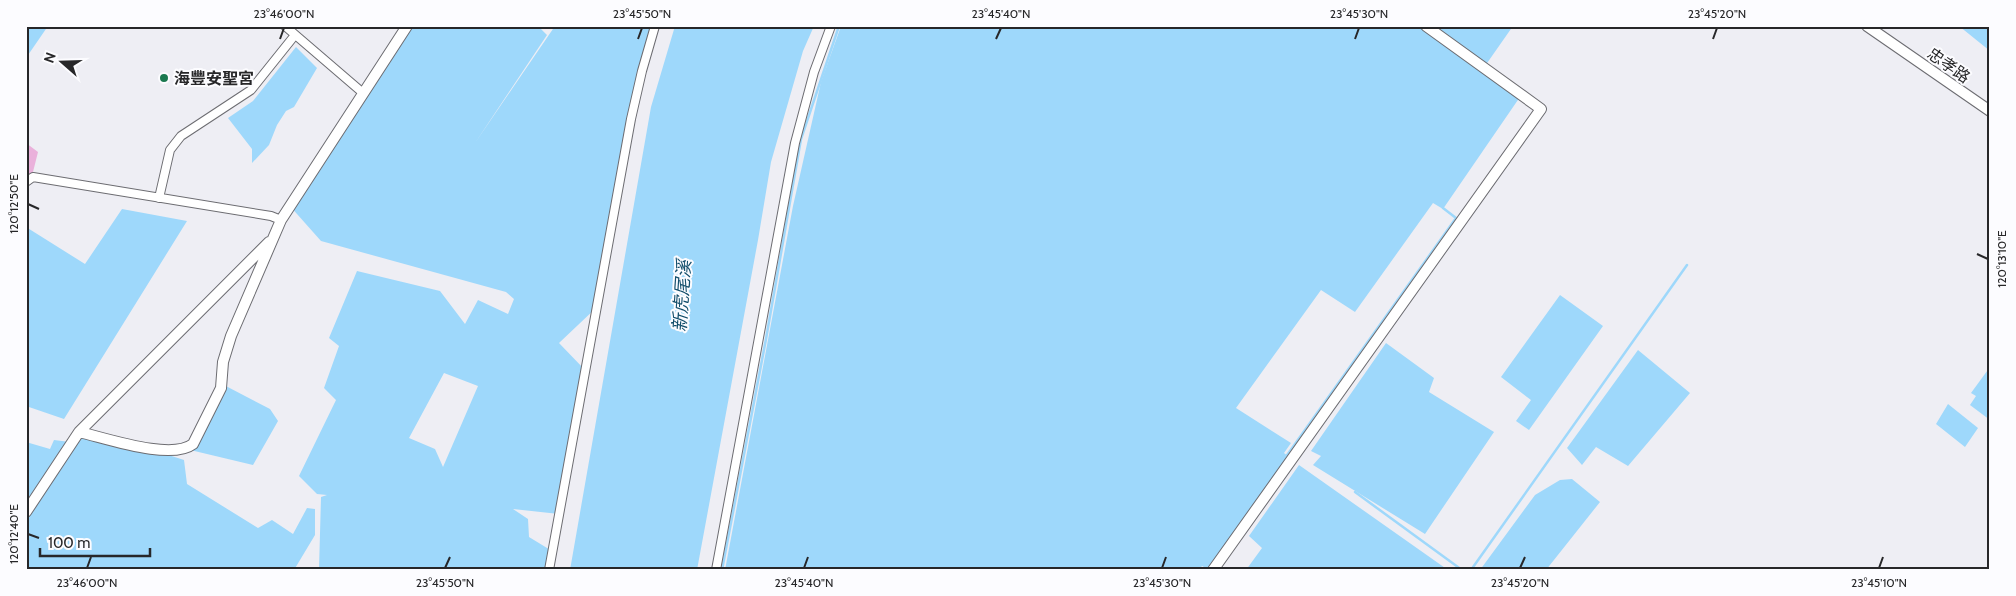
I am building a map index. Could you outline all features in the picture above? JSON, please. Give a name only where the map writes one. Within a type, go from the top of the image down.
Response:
[{"type":"street","points":[[286,26],[363,93]]},
{"type":"street","points":[[79,432],[160,451],[186,449],[193,444],[221,388],[223,362],[232,336],[281,220],[407,26]]},
{"type":"street","points":[[549,570],[631,119],[655,26]]},
{"type":"street","points":[[716,570],[795,143],[814,72],[831,26]]},
{"type":"street","points":[[1213,570],[1541,109],[1426,26]]},
{"type":"street","name":"忠孝路","points":[[1867,26],[1990,111]]},
{"type":"street","points":[[159,198],[170,150],[181,136],[252,90],[295,35]]},
{"type":"street","points":[[26,182],[33,178],[271,216],[281,220]]},
{"type":"street","points":[[26,512],[79,432],[273,238]]},
{"type":"shaded area","points":[[26,143],[38,152],[32,176],[26,180]]},
{"type":"water","points":[[26,26],[48,26],[26,58]]},
{"type":"water","points":[[392,26],[538,26],[547,35],[475,143],[555,26],[656,26],[632,115],[597,307],[559,343],[585,370],[559,514],[513,509],[528,519],[529,537],[552,551],[549,570],[319,570],[321,497],[327,495],[317,494],[299,476],[336,400],[324,388],[339,346],[329,338],[357,271],[440,291],[465,324],[478,300],[508,314],[514,299],[506,292],[321,241],[289,205],[403,32]],"holes":[[[444,373],[478,386],[443,467],[435,449],[409,438]]]},
{"type":"water","name":"新虎尾溪","points":[[675,26],[814,26],[803,51],[771,162],[697,570],[570,570],[651,107]]},
{"type":"water","points":[[841,26],[1513,26],[1485,66],[1522,94],[1443,209],[1433,203],[1355,312],[1321,290],[1236,408],[1291,443],[1284,453],[1288,456],[1208,569],[1202,566],[1199,570],[725,570],[793,206],[821,82]]},
{"type":"water","points":[[1959,26],[1990,26],[1990,51]]},
{"type":"water","points":[[296,47],[317,68],[294,107],[286,111],[277,125],[269,145],[252,163],[252,149],[228,118],[253,101]]},
{"type":"water","points":[[122,209],[187,221],[64,419],[26,406],[26,227],[85,264]]},
{"type":"water","points":[[1560,295],[1603,326],[1529,430],[1516,421],[1531,400],[1501,377]]},
{"type":"water","points":[[1386,343],[1434,378],[1429,392],[1494,432],[1425,534],[1313,465],[1321,456],[1311,451]]},
{"type":"water","points":[[1638,350],[1690,393],[1628,466],[1596,447],[1582,465],[1567,448]]},
{"type":"water","points":[[1990,367],[1990,420],[1970,405],[1976,396],[1971,393]]},
{"type":"water","points":[[222,384],[270,409],[278,421],[253,465],[186,449]]},
{"type":"water","points":[[1948,404],[1978,428],[1965,447],[1936,424]]},
{"type":"water","points":[[79,431],[122,440],[184,460],[187,484],[258,528],[272,520],[293,534],[307,508],[315,509],[315,535],[294,570],[26,570],[26,512]]},
{"type":"water","points":[[54,440],[70,442],[26,511],[26,442],[50,449]]},
{"type":"water","points":[[1299,465],[1448,570],[1246,570],[1262,548],[1249,536]]},
{"type":"water","points":[[1572,479],[1600,502],[1546,570],[1480,570],[1535,495],[1560,480]]},
{"type":"waterway","points":[[722,570],[766,339],[801,139],[839,26]]},
{"type":"waterway","points":[[1285,458],[1456,218],[1443,208]]},
{"type":"waterway","points":[[1471,570],[1687,265]]},
{"type":"waterway","points":[[1355,492],[1462,570]]},
{"type":"place","name":"海豐安聖宮","points":[[164,78]]}]
